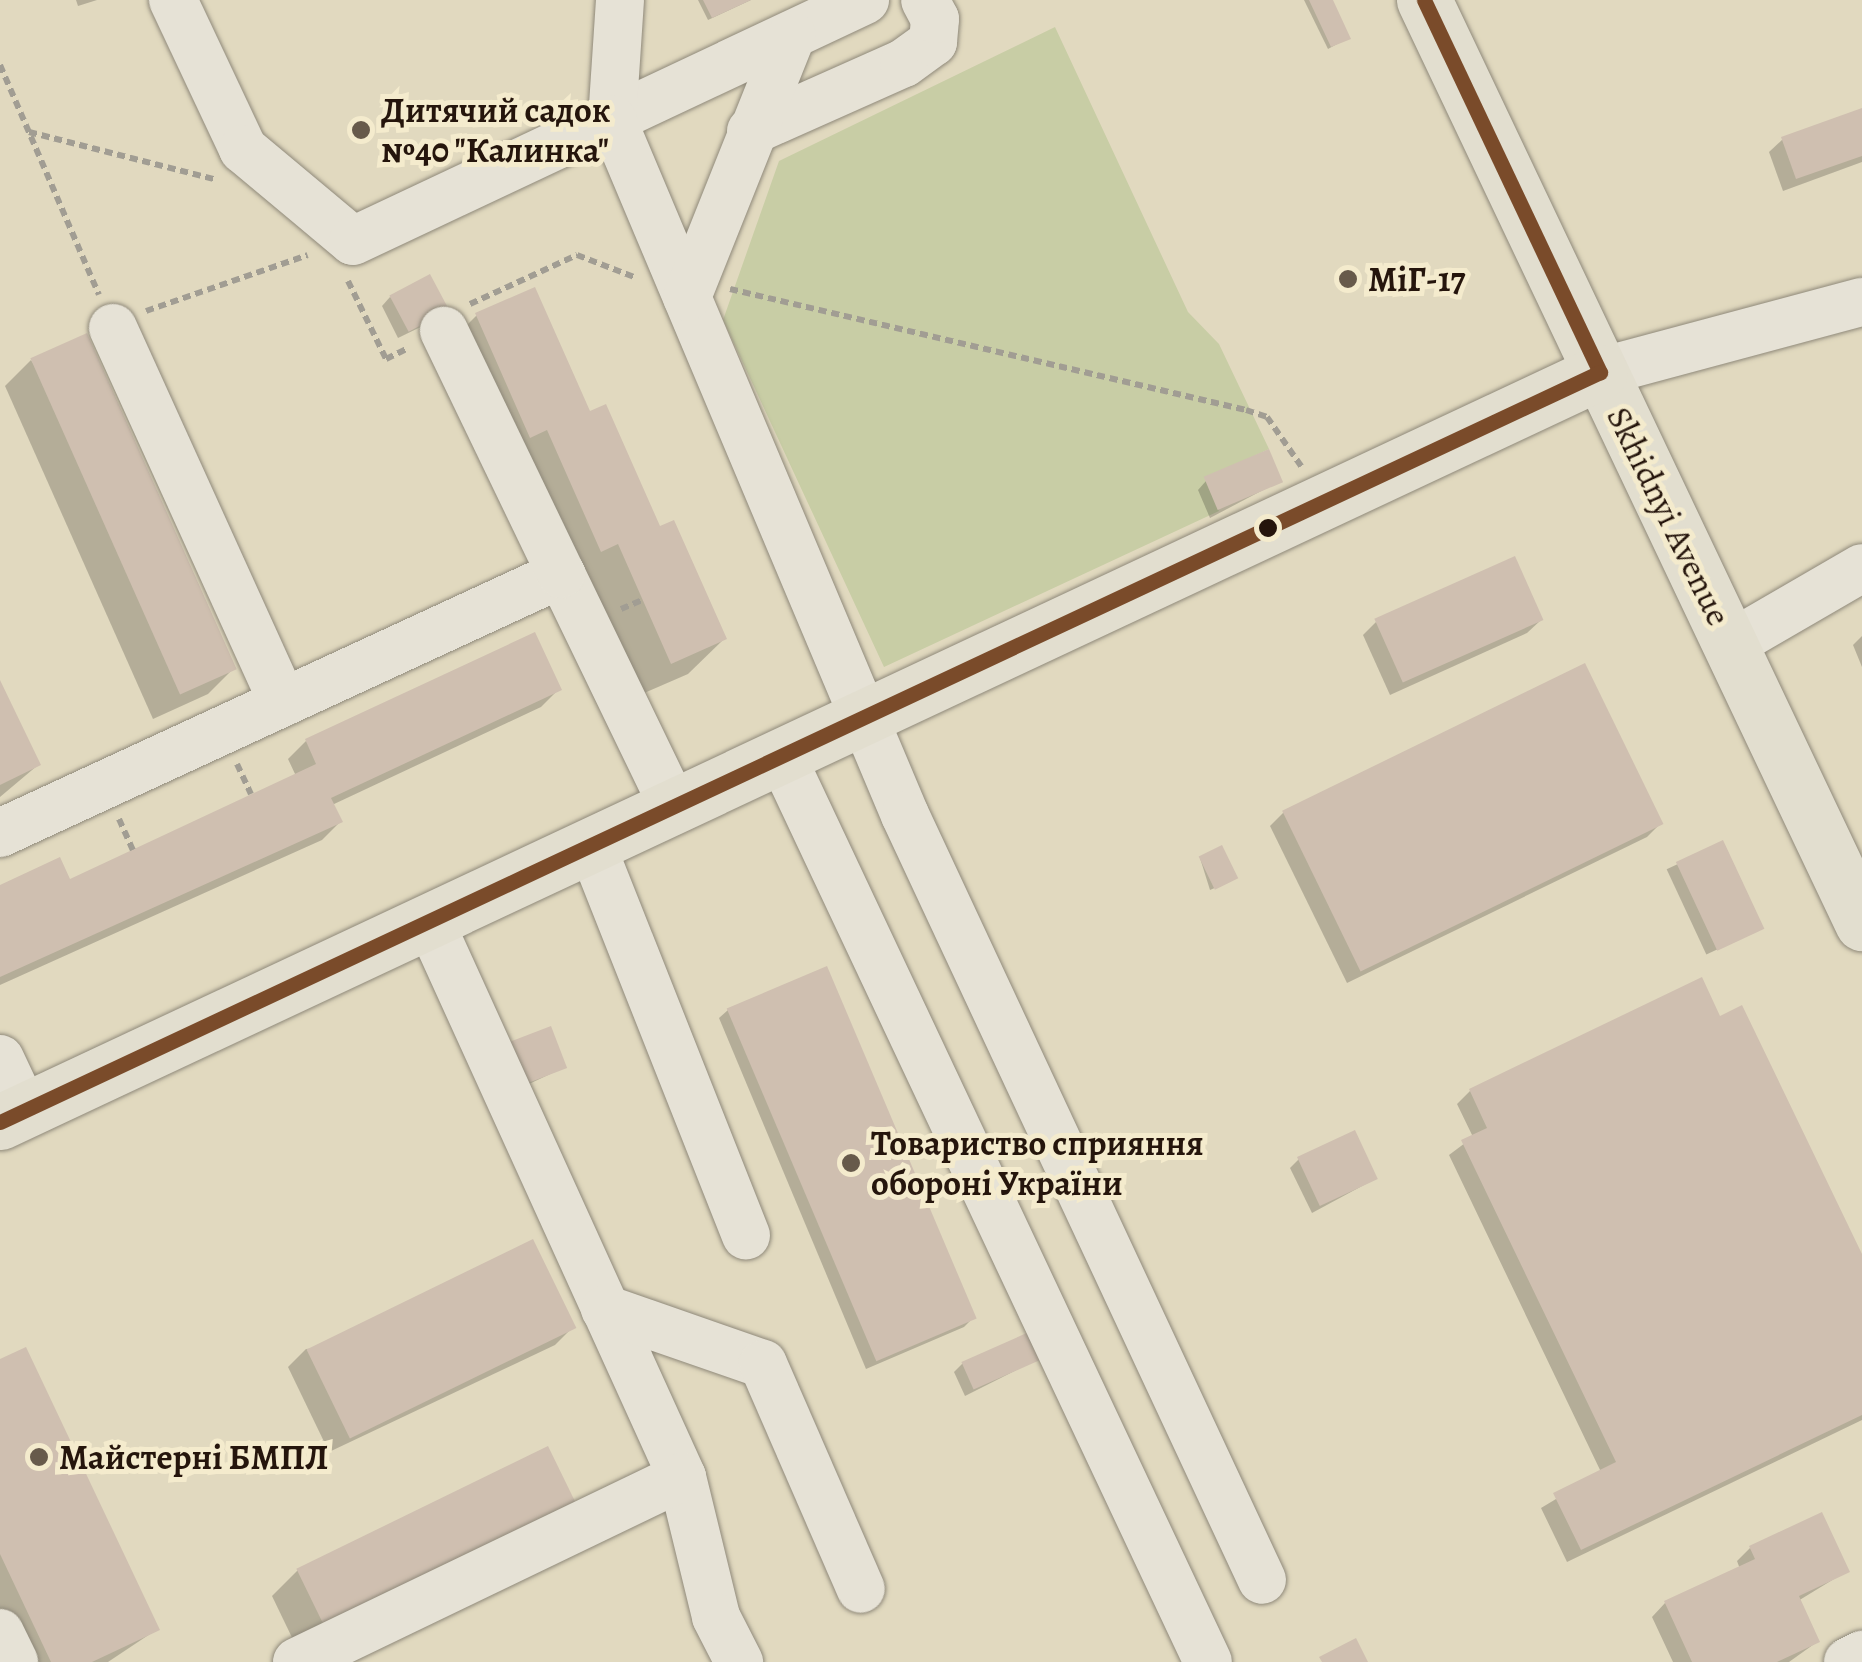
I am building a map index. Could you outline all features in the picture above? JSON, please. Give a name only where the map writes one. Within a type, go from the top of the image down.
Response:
[{"type":"main road","name":"Skhidnyi Avenue","points":[[1424,0],[1862,923]]},
{"type":"main road","points":[[12,1116],[1600,372]]},
{"type":"street","points":[[174,0],[243,149],[353,241],[865,0]]},
{"type":"street","points":[[620,0],[612,119],[867,716],[905,815],[1262,1580]]},
{"type":"street","points":[[751,131],[904,63],[934,42],[935,19],[924,0]]},
{"type":"street","points":[[687,297],[792,34]]},
{"type":"street","points":[[1600,372],[1862,302]]},
{"type":"street","points":[[113,328],[283,702]]},
{"type":"street","points":[[444,331],[673,806]]},
{"type":"street","points":[[1730,644],[1862,568]]},
{"type":"street","points":[[0,832],[561,574]]},
{"type":"street","points":[[782,755],[1208,1662]]},
{"type":"street","points":[[591,844],[746,1235]]},
{"type":"street","points":[[429,920],[682,1477],[716,1617],[739,1662]]},
{"type":"street","points":[[0,1060],[12,1116]]},
{"type":"street","points":[[605,1308],[763,1364],[861,1589]]},
{"type":"street","points":[[297,1662],[682,1477]]},
{"type":"street","points":[[0,1633],[14,1662]]},
{"type":"street","points":[[1848,1662],[1862,1655]]},
{"type":"path","points":[[0,65],[113,328],[179,295],[353,241],[346,278],[386,359],[444,331],[462,308],[577,255],[687,297],[725,288],[1246,410],[1267,417],[1284,436]]},
{"type":"path","points":[[29,132],[233,184]]},
{"type":"green space","points":[[1055,27],[1188,312],[1219,344],[1269,449],[1205,479],[1219,511],[884,667],[723,320],[779,161]]},
{"type":"building","points":[[703,0],[751,0],[712,18]]},
{"type":"building","points":[[1309,0],[1333,0],[1351,39],[1331,47]]},
{"type":"building","points":[[1862,108],[1862,156],[1796,179],[1781,137]]},
{"type":"building","points":[[430,274],[449,310],[409,332],[389,296]]},
{"type":"building","points":[[535,287],[590,411],[606,404],[660,526],[674,520],[727,639],[671,664],[618,544],[601,552],[547,430],[530,438],[475,313]]},
{"type":"building","points":[[87,333],[237,669],[180,694],[30,358]]},
{"type":"building","points":[[1269,449],[1283,482],[1218,510],[1204,477]]},
{"type":"building","points":[[1515,556],[1543,620],[1403,683],[1374,619]]},
{"type":"building","points":[[535,632],[562,690],[331,798],[343,822],[0,977],[0,885],[60,857],[70,879],[316,764],[305,739]]},
{"type":"building","points":[[1585,663],[1663,824],[1361,972],[1282,811]]},
{"type":"building","points":[[0,680],[41,765],[0,785]]},
{"type":"building","points":[[1723,840],[1764,929],[1717,951],[1676,862]]},
{"type":"building","points":[[1222,845],[1238,878],[1215,890],[1199,856]]},
{"type":"building","name":"Товариство сприяння обороні України","points":[[827,966],[977,1319],[876,1361],[727,1009]]},
{"type":"building","points":[[1702,977],[1720,1016],[1742,1005],[1862,1254],[1862,1415],[1581,1550],[1553,1493],[1616,1462],[1461,1140],[1487,1128],[1469,1089]]},
{"type":"building","points":[[551,1026],[567,1068],[520,1086],[503,1044]]},
{"type":"building","points":[[1355,1130],[1378,1179],[1320,1206],[1297,1157]]},
{"type":"building","points":[[533,1239],[576,1328],[350,1438],[307,1349]]},
{"type":"building","points":[[1029,1332],[1041,1359],[974,1390],[961,1362]]},
{"type":"building","name":"Майстерні БМПЛ","points":[[26,1347],[160,1630],[92,1662],[51,1662],[0,1554],[0,1359]]},
{"type":"building","points":[[548,1446],[576,1504],[324,1626],[296,1569]]},
{"type":"building","points":[[1822,1512],[1850,1572],[1799,1596],[1820,1642],[1777,1662],[1692,1662],[1664,1601],[1755,1559],[1749,1546]]},
{"type":"building","points":[[1356,1638],[1368,1662],[1322,1662],[1319,1657]]},
{"type":"transit line","points":[[1424,0],[1600,372]]},
{"type":"transit line","points":[[0,1122],[1600,372]]},
{"type":"place","name":"Дитячий садок №40 \"Калинка\"","points":[[361,130]]},
{"type":"place","name":"МіГ-17","points":[[1348,279]]},
{"type":"place","name":"Товариство сприяння обороні України","points":[[851,1163]]},
{"type":"place","name":"Майстерні БМПЛ","points":[[39,1457]]}]
